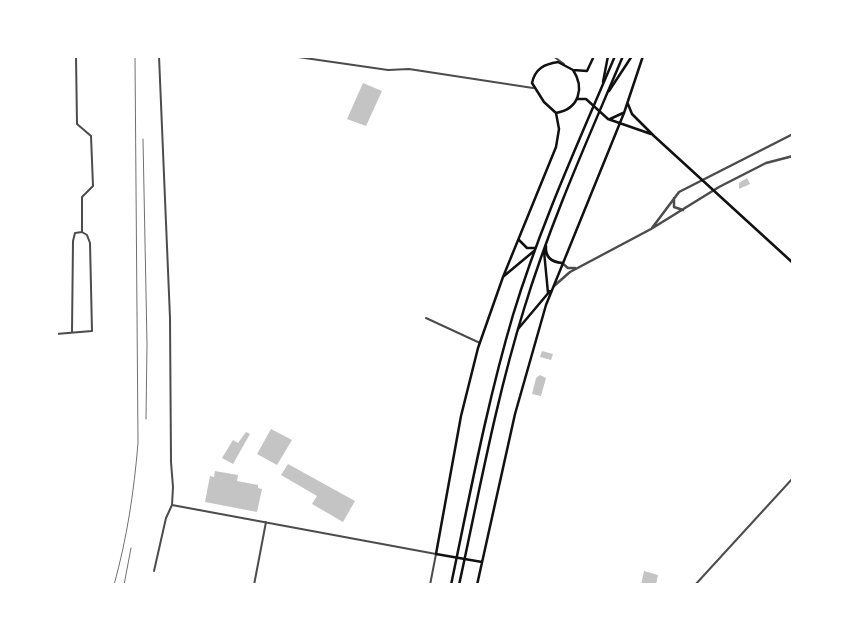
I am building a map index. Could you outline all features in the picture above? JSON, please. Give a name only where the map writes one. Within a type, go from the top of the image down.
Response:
[{"type":"main road","points":[[573,70],[587,71],[594,56]]},
{"type":"main road","points":[[602,86],[608,56]]},
{"type":"main road","points":[[451,585],[495,378],[515,309],[536,248],[615,56]]},
{"type":"main road","points":[[459,585],[501,391],[517,330],[546,246],[623,56]]},
{"type":"main road","points":[[608,92],[632,56]]},
{"type":"main road","points":[[478,585],[515,414],[547,302],[624,113],[643,56]]},
{"type":"main road","points":[[556,62],[564,64],[573,70],[579,81],[580,89],[578,99],[571,106],[556,113],[550,110],[533,88],[533,78],[536,72],[542,66],[556,62]]},
{"type":"main road","points":[[578,99],[586,99],[608,119],[654,136]]},
{"type":"main road","points":[[628,100],[630,112],[654,136],[793,263]]},
{"type":"main road","points":[[482,562],[436,554],[461,416],[480,343],[503,277],[556,147],[559,129],[556,113]]},
{"type":"main road","points":[[608,119],[624,113]]},
{"type":"main road","points":[[518,240],[527,248],[536,248]]},
{"type":"main road","points":[[546,246],[546,254],[549,258],[562,263]]},
{"type":"main road","points":[[503,277],[536,248]]},
{"type":"main road","points":[[545,250],[547,302]]},
{"type":"main road","points":[[517,330],[548,295],[553,286]]},
{"type":"street","points":[[76,56],[77,124],[85,128],[91,136],[93,186],[82,197],[82,232]]},
{"type":"street","points":[[154,571],[166,518],[172,505],[174,486],[171,462],[170,318],[159,56]]},
{"type":"street","points":[[291,56],[388,70],[409,69],[533,88]]},
{"type":"street","points":[[554,57],[556,62]]},
{"type":"street","points":[[554,57],[564,64]]},
{"type":"street","points":[[652,229],[676,195],[702,178],[793,134]]},
{"type":"street","points":[[553,286],[560,279],[579,267],[652,229],[714,190],[766,163],[793,156]]},
{"type":"street","points":[[676,195],[673,202],[674,207],[679,210],[685,209]]},
{"type":"street","points":[[56,334],[92,331],[90,243],[87,235],[82,232],[76,233],[72,241],[72,332]]},
{"type":"street","points":[[562,263],[570,268],[579,267]]},
{"type":"street","points":[[426,318],[480,343]]},
{"type":"street","points":[[695,585],[793,478]]},
{"type":"street","points":[[172,505],[436,554],[430,585]]},
{"type":"street","points":[[254,585],[266,522]]},
{"type":"building","points":[[363,83],[382,91],[366,126],[347,119]]},
{"type":"building","points":[[747,178],[750,184],[739,189],[739,183]]},
{"type":"building","points":[[542,351],[553,354],[551,360],[540,357]]},
{"type":"building","points":[[540,375],[546,378],[541,396],[532,394],[536,378]]},
{"type":"building","points":[[271,429],[292,440],[277,465],[257,454]]},
{"type":"building","points":[[246,432],[250,434],[233,464],[222,458],[233,440],[238,443]]},
{"type":"building","points":[[288,464],[355,501],[343,522],[312,504],[317,496],[281,475]]},
{"type":"building","points":[[215,471],[238,475],[237,481],[258,485],[258,488],[262,489],[257,512],[205,502],[210,476],[214,477]]},
{"type":"building","points":[[644,571],[658,575],[656,585],[641,585]]},
{"type":"railway","points":[[114,585],[129,515],[138,443],[135,56]]},
{"type":"railway","points":[[143,139],[147,344],[146,419]]},
{"type":"railway","points":[[124,585],[131,548]]}]
